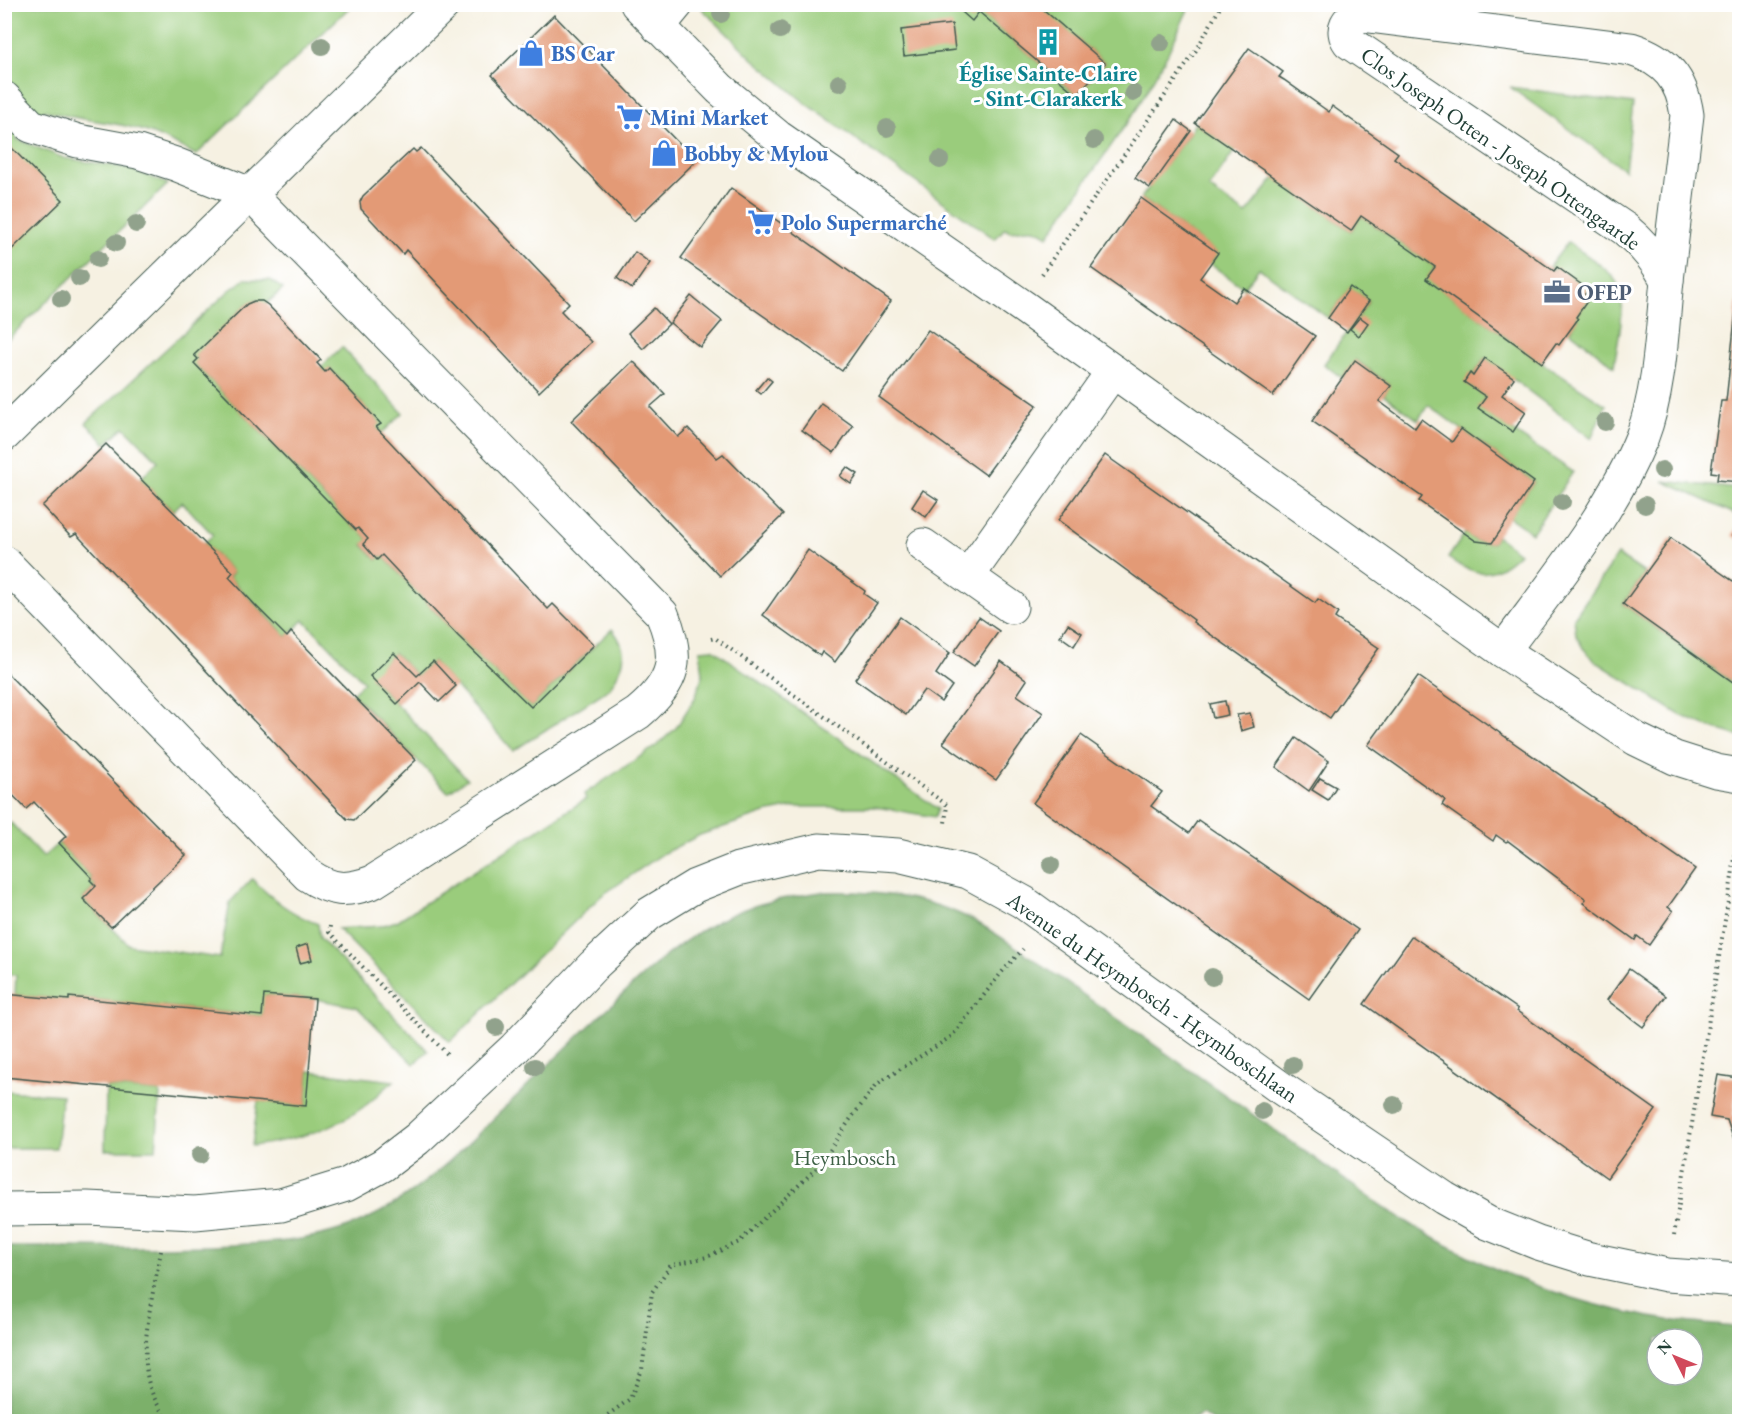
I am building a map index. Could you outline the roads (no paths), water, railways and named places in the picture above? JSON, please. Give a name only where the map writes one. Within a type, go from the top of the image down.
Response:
[{"type":"street","points":[[4,435],[444,4]]},
{"type":"street","points":[[657,12],[727,95],[778,137],[1113,371],[1503,651],[1636,739],[1675,758],[1740,776]]},
{"type":"street","name":"Clos Joseph Otten - Joseph Ottengaarde","points":[[1503,651],[1587,535],[1619,484],[1642,435],[1657,379],[1687,115],[1685,99],[1680,85],[1671,72],[1660,62],[1631,49],[1361,15],[1349,20],[1345,28],[1349,42],[1624,229],[1642,243],[1656,259],[1667,280]]},
{"type":"street","points":[[4,98],[32,126],[42,130],[78,141],[148,155],[250,194],[662,614],[671,637],[673,659],[668,681],[655,699],[638,713],[373,882],[357,888],[339,889],[322,884],[308,875],[4,562]]},
{"type":"street","points":[[968,576],[1113,371]]},
{"type":"street","points":[[923,544],[1011,607]]},
{"type":"street","name":"Avenue du Heymbosch - Heymboschlaan","points":[[4,1209],[87,1208],[195,1213],[281,1205],[346,1185],[383,1165],[417,1139],[484,1078],[594,965],[649,914],[695,886],[738,869],[819,850],[898,855],[968,872],[1013,896],[1048,918],[1278,1086],[1444,1198],[1488,1223],[1538,1243],[1590,1259],[1667,1275],[1740,1280]]},
{"type":"place","name":"Église Sainte-Claire - Sint-Clarakerk","points":[[1048,42]]},
{"type":"place","name":"BS Car","points":[[531,53]]},
{"type":"place","name":"Mini Market","points":[[630,117]]},
{"type":"place","name":"Bobby & Mylou","points":[[664,153]]},
{"type":"place","name":"Polo Supermarché","points":[[761,222]]},
{"type":"place","name":"OFEP","points":[[1557,292]]},
{"type":"park label","name":"Heymbosch","points":[[845,1157]]}]
